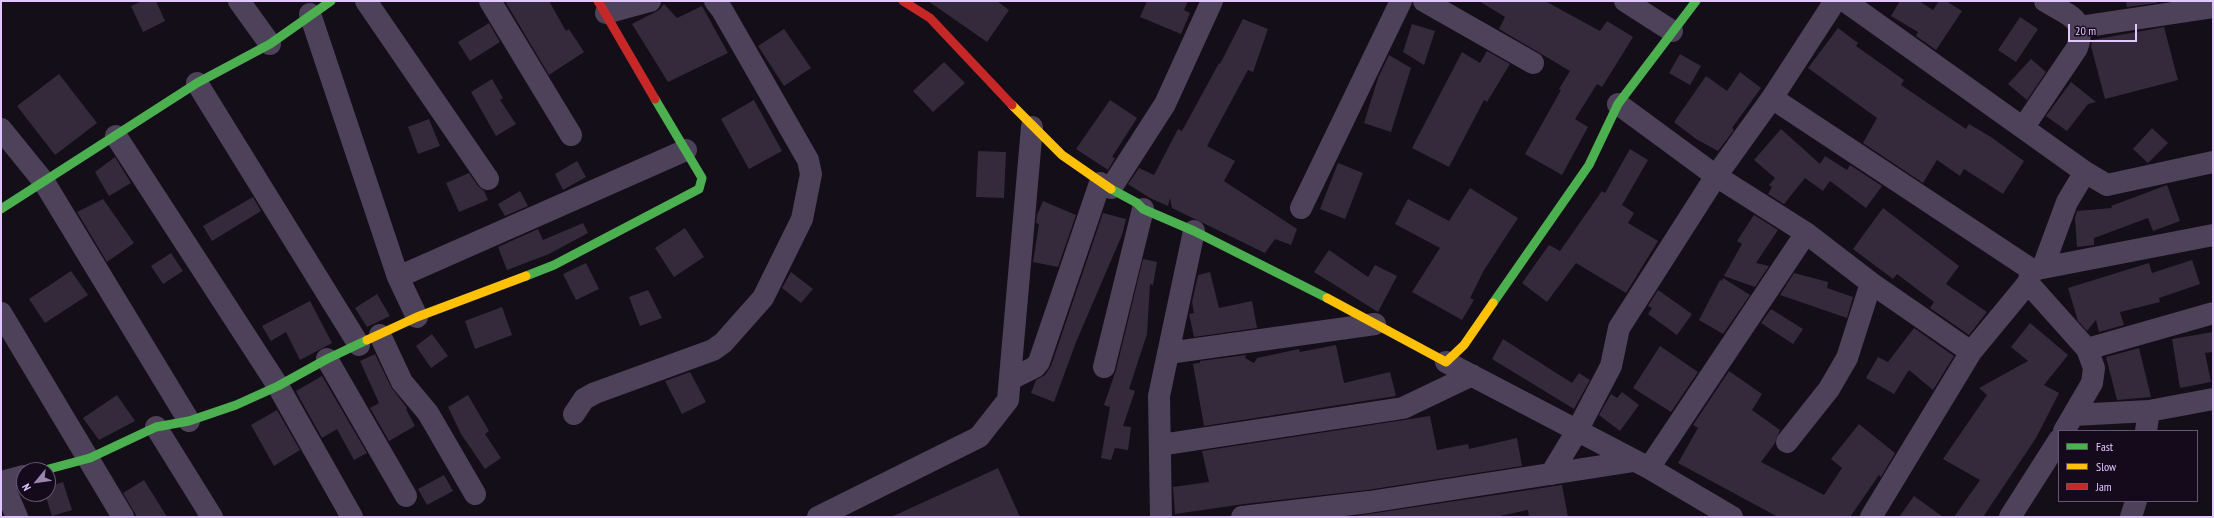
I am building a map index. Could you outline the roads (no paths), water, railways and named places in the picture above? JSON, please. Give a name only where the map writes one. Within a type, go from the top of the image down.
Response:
[{"type":"street","points":[[239,1],[270,44]]},
{"type":"street","points":[[1,209],[197,83],[270,44],[310,14],[331,1]]},
{"type":"street","points":[[366,1],[488,179]]},
{"type":"street","points":[[490,1],[571,135]]},
{"type":"street","points":[[56,467],[90,458],[156,428],[188,421],[236,405],[278,386],[327,359],[417,317],[554,265],[693,194],[699,189],[702,183],[702,178],[602,7],[650,1]]},
{"type":"street","points":[[574,414],[584,400],[595,393],[718,347],[763,298],[805,212],[811,174],[808,160],[726,17],[715,1]]},
{"type":"street","points":[[903,1],[930,18],[1032,127],[1062,155],[1105,186],[1137,203],[1143,209],[1194,231],[1302,285],[1642,465],[1732,517]]},
{"type":"street","points":[[1011,378],[1035,367],[1039,362],[1105,186],[1166,104],[1212,1]]},
{"type":"street","points":[[1302,208],[1401,1]]},
{"type":"street","points":[[1424,1],[1533,63]]},
{"type":"street","points":[[1625,1],[1672,31]]},
{"type":"street","points":[[1446,362],[1464,345],[1589,165],[1618,104],[1696,1]]},
{"type":"street","points":[[1551,474],[1577,431],[1611,366],[1619,328],[1716,176],[1772,98],[1835,1]]},
{"type":"street","points":[[1845,1],[2022,128],[2085,172],[2107,185],[2118,184],[2213,162]]},
{"type":"street","points":[[2022,128],[2077,48],[2082,36],[2080,27],[2076,20],[2045,1]]},
{"type":"street","points":[[2080,27],[2203,6]]},
{"type":"street","points":[[310,14],[398,277],[417,317]]},
{"type":"street","points":[[197,83],[359,345]]},
{"type":"street","points":[[1772,98],[2034,273],[2087,349],[2094,368],[2094,376],[2069,423],[2147,421],[2213,399]]},
{"type":"street","points":[[1618,104],[1716,176],[1806,233],[1871,283],[1972,352]]},
{"type":"street","points":[[818,517],[851,509],[979,437],[1008,400],[1032,127]]},
{"type":"street","points":[[1,129],[44,182],[188,421]]},
{"type":"street","points":[[116,136],[278,386],[352,517]]},
{"type":"street","points":[[398,277],[686,150]]},
{"type":"street","points":[[1871,517],[1972,352],[2034,273],[2067,202],[2085,172]]},
{"type":"street","points":[[1104,367],[1143,209]]},
{"type":"street","points":[[1162,517],[1159,396],[1194,231]]},
{"type":"street","points":[[1242,517],[1369,502],[1551,474],[1642,465],[1806,233]]},
{"type":"street","points":[[2034,273],[2213,235]]},
{"type":"street","points":[[1787,442],[1829,389],[1847,358],[1871,283]]},
{"type":"street","points":[[1,313],[90,458],[123,517]]},
{"type":"street","points":[[2087,349],[2213,313]]},
{"type":"street","points":[[1168,353],[1375,324]]},
{"type":"street","points":[[380,335],[402,382],[428,413],[475,494]]},
{"type":"street","points":[[327,359],[406,496]]},
{"type":"street","points":[[1160,445],[1403,408],[1472,375]]},
{"type":"street","points":[[156,428],[212,517]]},
{"type":"street","points":[[2010,517],[2058,442]]},
{"type":"street","points":[[16,478],[2,482],[16,517]]},
{"type":"street","points":[[2131,517],[2136,502]]}]
